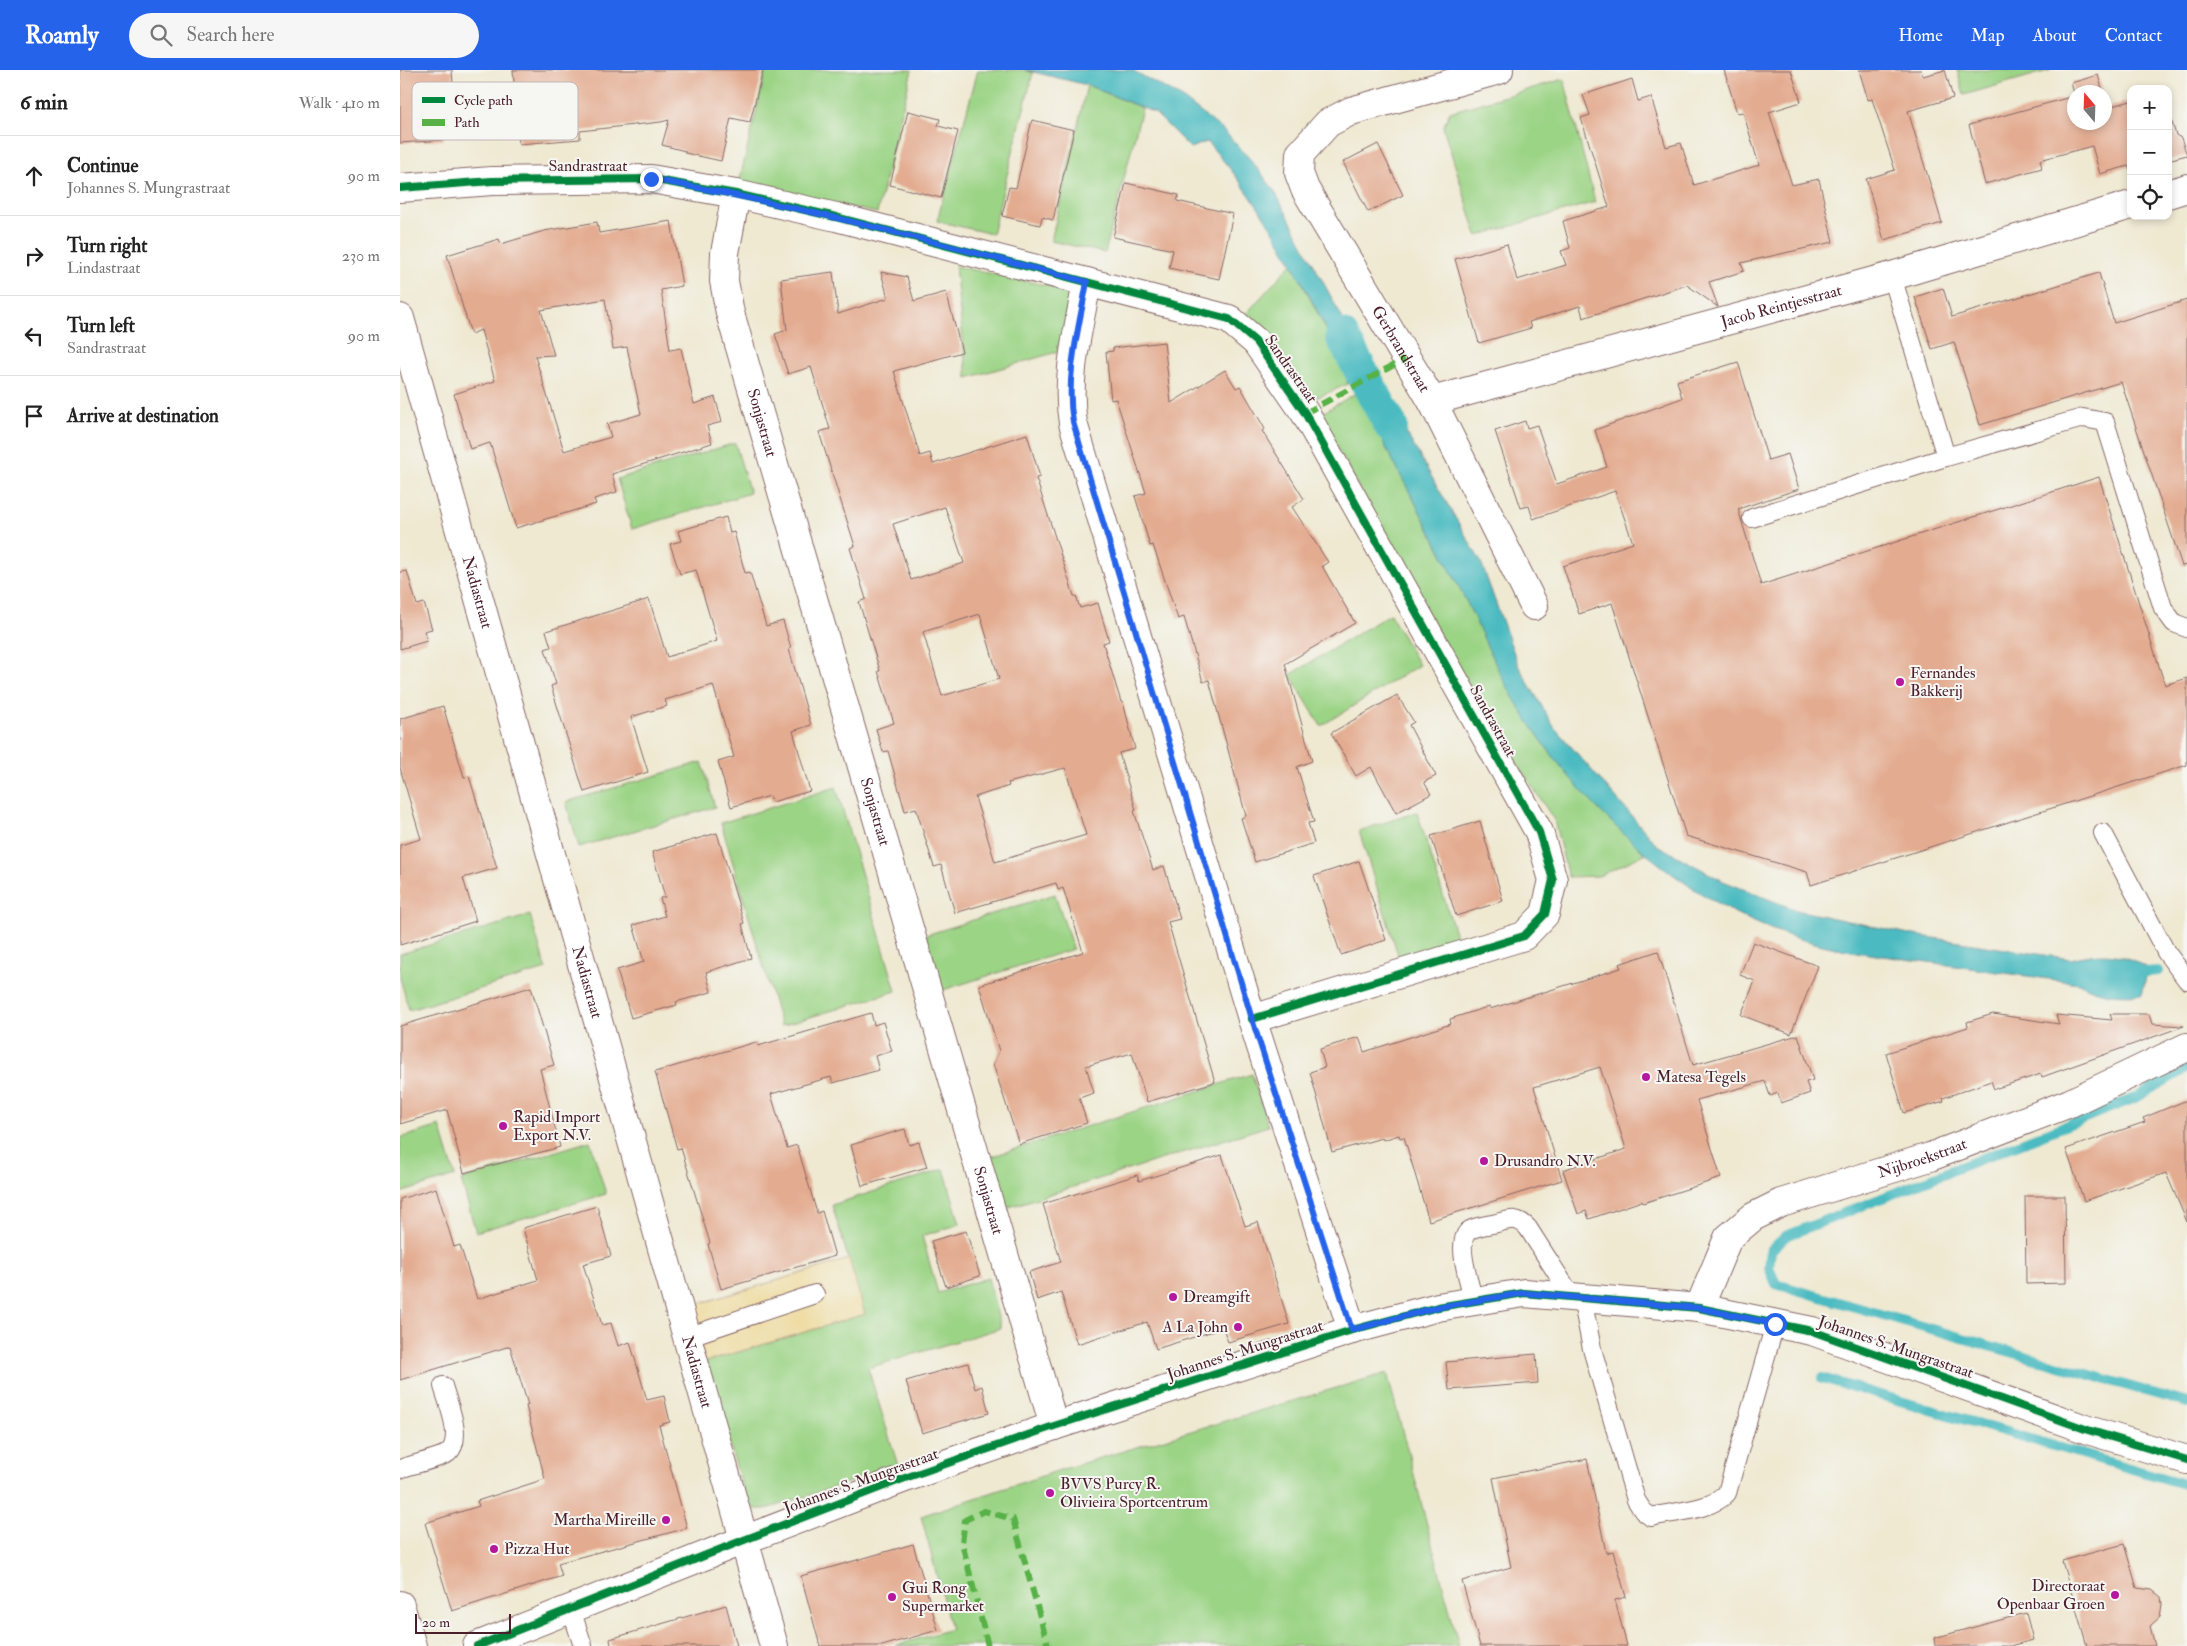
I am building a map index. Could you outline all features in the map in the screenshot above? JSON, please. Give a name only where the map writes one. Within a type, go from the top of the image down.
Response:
[{"type":"street","name":"Gerbrandstraat","points":[[1499,70],[1351,111],[1328,123],[1313,138],[1300,154],[1299,173],[1305,189],[1432,401],[1534,606]]},
{"type":"street","name":"Sandrastraat","points":[[400,188],[492,180],[651,179],[736,194],[836,217],[1229,319],[1256,342],[1305,413],[1539,832],[1553,880],[1546,914],[1524,936],[1252,1019]]},
{"type":"street","points":[[2172,193],[2187,188]]},
{"type":"street","name":"Sonjastraat","points":[[736,194],[724,253],[724,281],[730,313],[1054,1426]]},
{"type":"street","name":"Jacob Reintjesstraat","points":[[1432,401],[1892,276],[2127,206]]},
{"type":"street","points":[[1087,282],[1071,380],[1070,401],[1073,422],[1252,1019],[1352,1330]]},
{"type":"street","name":"Nadiastraat","points":[[400,318],[774,1646]]},
{"type":"street","name":"Nijbroekstraat","points":[[1699,1308],[1728,1238],[1753,1217],[1781,1202],[1930,1157],[2061,1107],[2187,1047]]},
{"type":"street","name":"Johannes S. Mungrastraat","points":[[477,1646],[905,1478],[1054,1426],[1352,1330],[1438,1307],[1524,1293],[1699,1308],[1812,1331],[2088,1430],[2187,1460]]},
{"type":"street","points":[[400,1605],[412,1646]]},
{"type":"lane","points":[[1892,276],[1946,457]]},
{"type":"lane","points":[[1752,518],[1946,457],[2083,418],[2105,422],[2163,608],[2174,623],[2187,628]]},
{"type":"lane","points":[[2103,833],[2166,952],[2187,980]]},
{"type":"lane","points":[[1474,1301],[1462,1247],[1464,1237],[1470,1230],[1511,1219],[1521,1220],[1577,1298],[1636,1500],[1643,1511],[1651,1517],[1711,1505],[1721,1500],[1727,1492],[1775,1324]]},
{"type":"lane","points":[[687,1337],[815,1294]]},
{"type":"lane","points":[[400,1469],[448,1453],[455,1443],[456,1434],[443,1386]]},
{"type":"lane","points":[[571,1609],[583,1646]]},
{"type":"green space","points":[[766,70],[912,70],[877,213],[739,183]]},
{"type":"green space","points":[[978,70],[1025,70],[1033,73],[992,234],[937,221]]},
{"type":"green space","points":[[1957,70],[2051,70],[1964,95]]},
{"type":"green space","points":[[1564,79],[1595,202],[1477,236],[1443,127],[1450,112]]},
{"type":"green space","points":[[1087,85],[1142,108],[1105,253],[1051,241]]},
{"type":"green space","points":[[1292,263],[1350,376],[1347,380],[1348,384],[1309,401],[1244,316]]},
{"type":"green space","points":[[955,266],[1054,287],[1066,293],[1072,300],[1071,348],[967,378]]},
{"type":"green space","points":[[1364,388],[1362,392],[1364,405],[1461,590],[1509,689],[1548,750],[1584,792],[1645,854],[1599,876],[1568,877],[1554,820],[1470,690],[1319,415]]},
{"type":"green space","points":[[735,443],[750,493],[632,529],[617,479]]},
{"type":"green space","points":[[1390,614],[1419,665],[1321,726],[1290,675]]},
{"type":"green space","points":[[702,762],[715,807],[579,847],[566,802]]},
{"type":"green space","points":[[836,787],[896,991],[781,1026],[721,823]]},
{"type":"green space","points":[[1417,812],[1457,939],[1399,958],[1359,831]]},
{"type":"green space","points":[[1055,894],[1073,949],[943,990],[926,935]]},
{"type":"green space","points":[[530,915],[546,969],[409,1010],[400,978],[400,954]]},
{"type":"green space","points":[[1252,1074],[1268,1126],[1006,1208],[990,1157]]},
{"type":"green space","points":[[440,1126],[455,1176],[400,1193],[400,1138]]},
{"type":"green space","points":[[590,1141],[606,1194],[476,1232],[461,1180]]},
{"type":"green space","points":[[944,1169],[960,1224],[922,1236],[938,1293],[988,1278],[1001,1328],[868,1368],[898,1466],[767,1509],[755,1509],[747,1503],[705,1362],[865,1314],[832,1205]]},
{"type":"green space","points":[[1387,1373],[1459,1646],[894,1646],[951,1629],[921,1516],[1063,1469]]},
{"type":"sand","points":[[849,1259],[865,1314],[705,1362],[688,1307]]},
{"type":"water","points":[[1025,70],[1132,70],[1181,97],[1223,130],[1251,160],[1274,190],[1368,366],[1374,365],[1376,371],[1348,384],[1347,381],[1350,376],[1303,284],[1269,224],[1230,168],[1207,142],[1190,148],[1155,113],[1087,85]]},
{"type":"water","points":[[1374,383],[1379,386],[1481,562],[1519,667],[1554,727],[1657,845],[1723,881],[1796,910],[1914,935],[2071,959],[2101,954],[2120,956],[2148,968],[2142,994],[2110,994],[2094,990],[2079,983],[1876,955],[1803,940],[1758,924],[1714,902],[1673,874],[1633,843],[1597,808],[1564,770],[1534,731],[1509,690],[1449,567],[1364,405],[1362,392],[1364,388]]},
{"type":"building","points":[[400,70],[452,70],[453,82],[412,82],[412,140],[444,140],[400,143]]},
{"type":"building","points":[[513,70],[763,70],[750,122],[731,118],[721,161],[685,153],[685,151],[662,145],[669,120],[580,131],[580,139],[578,139],[578,82],[514,82]]},
{"type":"building","points":[[1724,70],[1791,70],[1801,102],[1769,112],[1792,185],[1819,179],[1833,242],[1741,263],[1744,271],[1709,282],[1718,307],[1687,285],[1583,318],[1580,306],[1529,322],[1531,328],[1479,343],[1455,259],[1507,244],[1517,280],[1566,265],[1561,251],[1570,248],[1563,221],[1609,207],[1581,118],[1590,115],[1583,95],[1632,79],[1638,101],[1651,97],[1666,147],[1681,143],[1694,185],[1759,165],[1743,112],[1737,113]]},
{"type":"building","points":[[1859,70],[1921,70],[1923,76],[1945,70],[1953,98],[1908,111],[1942,223],[1884,240],[1866,179],[1895,170],[1872,99],[1868,100]]},
{"type":"building","points":[[2098,75],[2101,85],[2072,85],[2071,83]]},
{"type":"building","points":[[2067,98],[2067,130],[2112,130],[2112,106],[2127,102],[2127,166],[2100,174],[2092,146],[2040,160],[2042,168],[1985,184],[1969,125]]},
{"type":"building","points":[[908,111],[940,119],[938,126],[958,131],[941,198],[890,185]]},
{"type":"building","points":[[1032,120],[1074,130],[1053,220],[1042,217],[1040,225],[1002,216],[1009,187],[1016,188]]},
{"type":"building","points":[[2172,122],[2176,135],[2181,138],[2187,155],[2172,159]]},
{"type":"building","points":[[519,140],[568,140],[519,144]]},
{"type":"building","points":[[1378,144],[1403,195],[1368,212],[1343,162]]},
{"type":"building","points":[[1126,183],[1179,195],[1177,201],[1233,214],[1219,279],[1169,268],[1173,250],[1113,237]]},
{"type":"building","points":[[671,221],[682,286],[661,290],[670,350],[681,348],[694,404],[715,397],[722,422],[707,426],[712,443],[612,474],[617,492],[594,499],[596,504],[516,528],[490,443],[470,449],[454,394],[495,381],[481,330],[471,334],[447,255],[499,239],[501,244],[544,231],[597,222],[599,233]],"holes":[[[605,299],[613,349],[627,347],[641,414],[607,424],[611,437],[564,451],[535,356],[554,355],[541,310]]]},
{"type":"building","points":[[833,272],[838,314],[888,298],[881,272],[907,277],[914,301],[946,292],[962,352],[894,371],[920,456],[930,453],[933,464],[1027,434],[1040,477],[1036,478],[1074,596],[1076,596],[1080,608],[1098,603],[1109,641],[1103,643],[1121,702],[1123,702],[1135,749],[1119,753],[1136,810],[1134,811],[1153,870],[1164,866],[1180,919],[1168,922],[1215,1082],[1147,1102],[1132,1053],[1086,1066],[1094,1093],[1079,1098],[1087,1123],[1019,1144],[993,1064],[999,1051],[979,985],[1083,952],[1063,888],[1058,890],[1056,883],[955,913],[941,865],[934,867],[916,808],[905,811],[888,751],[883,752],[876,729],[894,723],[859,602],[866,599],[850,548],[855,546],[819,432],[830,429],[811,367],[788,374],[775,334],[787,330],[781,279]],"holes":[[[945,507],[964,563],[911,580],[893,524]],[[980,614],[999,679],[942,696],[923,632]],[[1065,768],[1086,835],[995,862],[975,797],[1009,786],[1008,783]]]},
{"type":"building","points":[[2099,273],[2114,323],[2187,300],[2187,565],[2182,566],[2121,382],[1980,425],[1954,342],[1932,349],[1915,297],[1943,288],[1952,317]]},
{"type":"building","points":[[1164,342],[1171,403],[1225,370],[1236,388],[1240,386],[1265,429],[1262,431],[1304,499],[1292,507],[1328,562],[1322,566],[1355,623],[1285,664],[1312,761],[1297,767],[1314,822],[1308,823],[1314,843],[1255,862],[1241,818],[1246,816],[1209,680],[1203,682],[1184,617],[1178,619],[1153,545],[1150,546],[1135,496],[1146,493],[1116,399],[1111,400],[1106,352],[1113,351],[1113,348]]},
{"type":"building","name":"Fernandes Bakkerij","points":[[1738,362],[1768,460],[1788,454],[1799,489],[1738,509],[1761,585],[2099,477],[2165,685],[2187,678],[2187,765],[1811,885],[1807,872],[1686,836],[1612,603],[1579,614],[1563,566],[1633,543],[1615,491],[1533,519],[1529,506],[1521,508],[1495,431],[1525,421],[1527,428],[1537,425],[1557,484],[1607,467],[1595,430],[1682,398],[1677,381]]},
{"type":"building","points":[[726,517],[730,533],[734,532],[745,573],[750,572],[766,626],[783,621],[811,725],[793,731],[810,791],[772,802],[770,796],[731,807],[718,762],[734,757],[713,685],[665,700],[667,706],[631,717],[648,772],[584,792],[551,686],[556,684],[545,649],[551,647],[546,631],[649,599],[667,657],[717,641],[696,570],[680,574],[670,544],[681,541],[678,531]]},
{"type":"building","points":[[407,571],[417,605],[424,603],[432,629],[424,631],[427,641],[400,649],[400,572]]},
{"type":"building","points":[[1397,695],[1414,722],[1409,725],[1436,776],[1424,782],[1431,794],[1396,813],[1371,767],[1356,776],[1331,733]]},
{"type":"building","points":[[443,706],[464,777],[469,776],[497,868],[463,878],[476,921],[400,945],[400,845],[421,839],[400,768],[400,719]]},
{"type":"building","points":[[1480,821],[1503,901],[1456,916],[1431,836]]},
{"type":"building","points":[[717,833],[744,923],[742,924],[751,958],[706,972],[711,992],[676,1002],[677,1005],[631,1018],[617,970],[644,962],[633,925],[665,916],[660,898],[665,897],[652,852]]},
{"type":"building","points":[[1359,861],[1386,940],[1341,955],[1314,876]]},
{"type":"building","points":[[1753,942],[1818,966],[1791,1034],[1741,1015],[1755,981],[1740,975]]},
{"type":"building","points":[[1658,951],[1693,1065],[1798,1035],[1813,1080],[1806,1082],[1810,1093],[1781,1103],[1778,1093],[1770,1096],[1765,1081],[1697,1100],[1721,1178],[1589,1219],[1586,1211],[1578,1214],[1563,1170],[1626,1149],[1600,1067],[1534,1087],[1562,1180],[1429,1221],[1404,1137],[1400,1138],[1399,1135],[1383,1140],[1382,1138],[1332,1152],[1310,1072],[1325,1067],[1320,1049],[1359,1037],[1364,1052],[1451,1024],[1450,1019],[1490,1006],[1490,1009],[1621,968],[1619,964]]},
{"type":"building","points":[[531,987],[554,1065],[540,1069],[560,1147],[464,1173],[447,1110],[400,1124],[400,1026]]},
{"type":"building","points":[[871,1013],[874,1025],[883,1022],[892,1051],[875,1056],[879,1070],[833,1083],[831,1077],[771,1094],[787,1148],[797,1145],[817,1213],[822,1211],[835,1256],[721,1289],[708,1244],[710,1243],[681,1148],[677,1149],[655,1072],[756,1042],[758,1046]]},
{"type":"building","points":[[1993,1014],[2059,1024],[2056,1015],[2112,1020],[2110,1014],[2149,1014],[2152,1024],[2184,1026],[2042,1077],[2041,1074],[1994,1089],[1991,1081],[1943,1098],[1944,1101],[1904,1113],[1886,1053],[1968,1027],[1967,1022]]},
{"type":"building","points":[[2187,1100],[2187,1222],[2166,1173],[2084,1201],[2066,1149],[2145,1122],[2143,1118]]},
{"type":"building","points":[[905,1129],[909,1145],[919,1142],[927,1167],[862,1186],[851,1145]]},
{"type":"building","points":[[1222,1155],[1245,1226],[1258,1222],[1289,1324],[1228,1342],[1223,1328],[1156,1349],[1147,1322],[1077,1344],[1061,1292],[1037,1300],[1029,1272],[1061,1262],[1043,1204],[1137,1175],[1139,1181]]},
{"type":"building","points":[[436,1188],[454,1247],[460,1245],[477,1299],[538,1280],[523,1228],[597,1206],[611,1256],[583,1264],[602,1325],[611,1323],[618,1346],[630,1342],[647,1400],[664,1396],[670,1422],[659,1425],[687,1528],[558,1563],[562,1576],[452,1611],[425,1523],[479,1506],[477,1501],[545,1479],[526,1406],[528,1405],[510,1346],[400,1380],[400,1199]]},
{"type":"building","points":[[2025,1196],[2065,1196],[2066,1283],[2026,1284]]},
{"type":"building","points":[[966,1231],[980,1276],[946,1287],[931,1241]]},
{"type":"building","points":[[1536,1354],[1538,1383],[1449,1390],[1446,1362]]},
{"type":"building","points":[[968,1363],[975,1389],[982,1386],[989,1413],[922,1433],[906,1381]]},
{"type":"building","points":[[1587,1459],[1606,1553],[1613,1551],[1626,1597],[1615,1600],[1627,1646],[1480,1646],[1462,1581],[1511,1567],[1493,1478]]},
{"type":"building","name":"Gui Rong Supermarket","points":[[913,1544],[938,1630],[882,1646],[820,1646],[801,1576]]},
{"type":"building","name":"Directoraat Openbaar Groen","points":[[2124,1544],[2137,1588],[2152,1590],[2161,1597],[2160,1617],[2150,1626],[2155,1646],[2087,1646],[2062,1561]]},
{"type":"building","points":[[726,1605],[737,1646],[611,1646],[610,1639]]},
{"type":"building","points":[[2026,1613],[2033,1640],[2011,1646],[1935,1646],[1934,1638]]},
{"type":"waterway","points":[[1342,336],[1391,426]]},
{"type":"waterway","points":[[2134,973],[2158,971]]},
{"type":"waterway","points":[[2187,1068],[2135,1098],[1786,1236],[1771,1250],[1769,1268],[1776,1284],[2187,1403]]},
{"type":"waterway","points":[[1822,1378],[2187,1485]]},
{"type":"marked path","points":[[1305,413],[1405,359]]},
{"type":"marked path","points":[[988,1646],[962,1543],[965,1520],[984,1511],[1013,1519],[1048,1646]]},
{"type":"cycle path","points":[[400,188],[492,181],[651,179],[736,194],[836,217],[1229,319],[1256,342],[1305,413],[1539,832],[1553,880],[1545,914],[1524,936],[1252,1019]]},
{"type":"cycle path","points":[[477,1646],[905,1478],[1054,1426],[1352,1330],[1438,1307],[1524,1293],[1699,1308],[1812,1331],[2088,1430],[2187,1460]]},
{"type":"place","name":"Fernandes Bakkerij","points":[[1900,682]]},
{"type":"place","name":"Matesa Tegels","points":[[1646,1077]]},
{"type":"place","name":"Rapid Import Export N.V.","points":[[503,1126]]},
{"type":"place","name":"Drusandro N.V.","points":[[1484,1161]]},
{"type":"place","name":"Dreamgift","points":[[1173,1297]]},
{"type":"place","name":"A La John","points":[[1238,1327]]},
{"type":"place","name":"BVVS Purcy R. Olivieira Sportcentrum","points":[[1050,1493]]},
{"type":"place","name":"Martha Mireille","points":[[666,1520]]},
{"type":"place","name":"Pizza Hut","points":[[494,1549]]},
{"type":"place","name":"Directoraat Openbaar Groen","points":[[2115,1595]]},
{"type":"place","name":"Gui Rong Supermarket","points":[[892,1597]]},
{"type":"route","points":[[651,179],[736,194],[836,217],[1087,282],[1071,380],[1070,401],[1073,422],[1252,1019],[1352,1330],[1438,1307],[1524,1293],[1699,1308],[1775,1324]]}]
